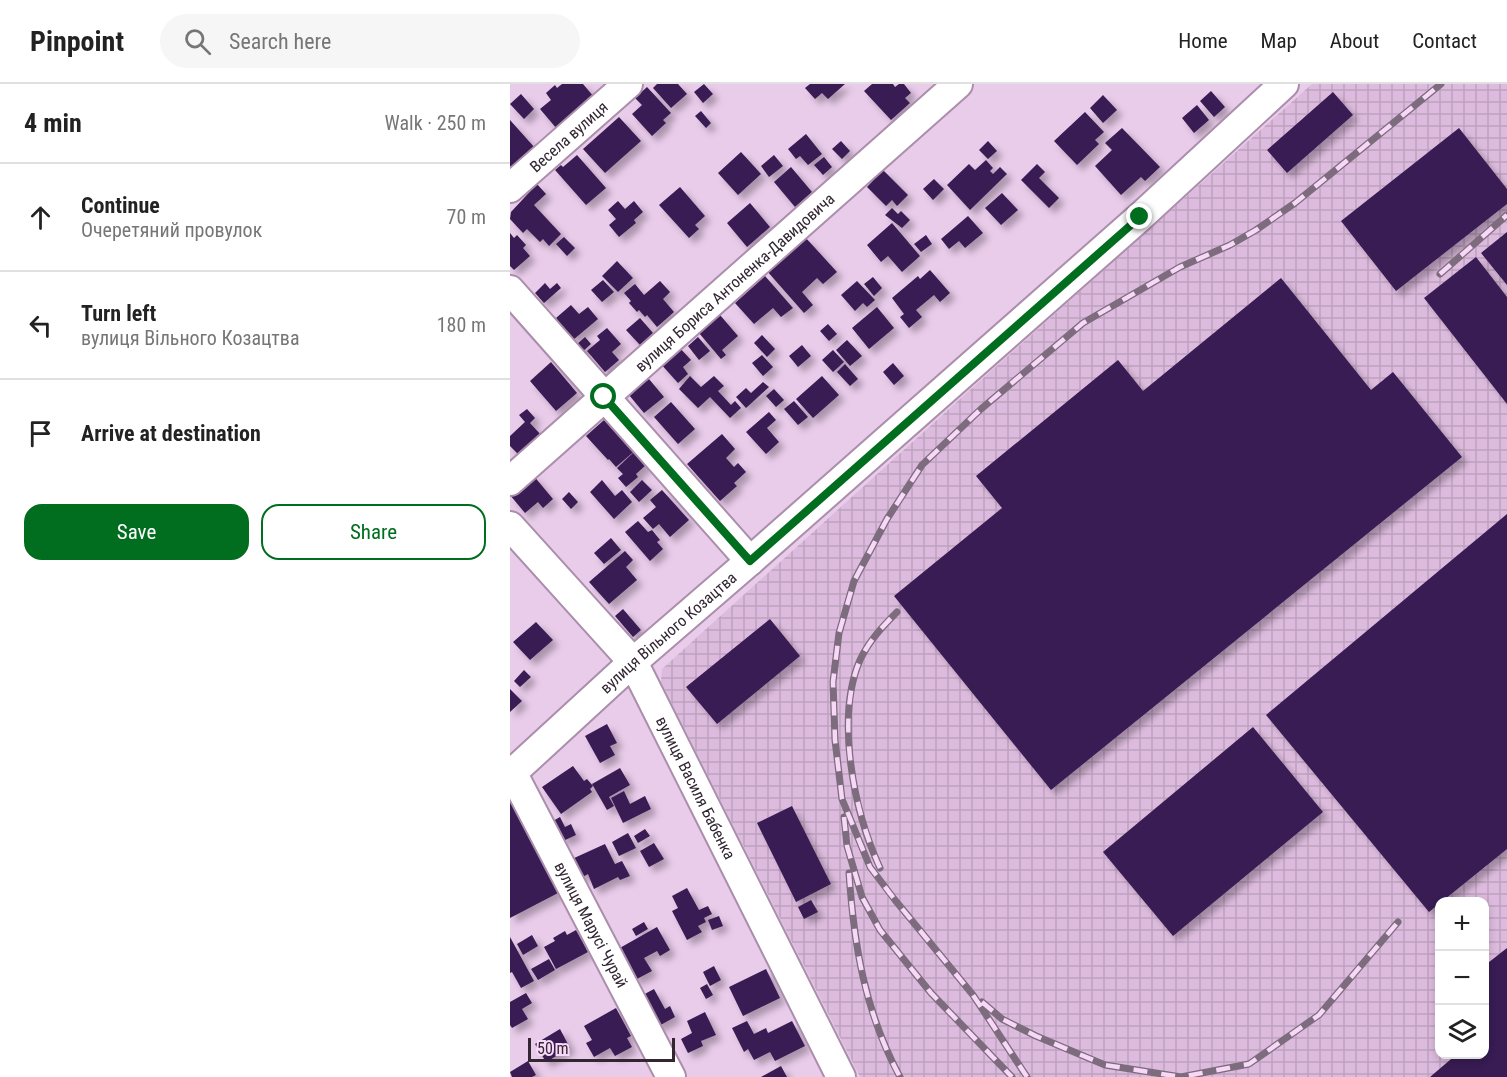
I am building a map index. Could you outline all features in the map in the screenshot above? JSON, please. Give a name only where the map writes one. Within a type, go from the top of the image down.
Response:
[{"type":"street","name":"Весела вулиця","points":[[510,188],[628,84]]},
{"type":"street","name":"вулиця Бориса Антоненка-Давидовича","points":[[510,481],[958,84]]},
{"type":"street","name":"вулиця Вільного Козацтва","points":[[511,773],[633,662],[1140,217],[1284,84]]},
{"type":"street","points":[[510,290],[750,561]]},
{"type":"street","name":"вулиця Василя Бабенка","points":[[510,526],[633,662],[841,1077]]},
{"type":"street","name":"вулиця Марусі Чурай","points":[[511,773],[671,1077]]},
{"type":"shaded area","points":[[1312,84],[1507,84],[1507,1077],[860,1077],[661,682],[662,669]]},
{"type":"building","points":[[562,84],[583,84],[594,97],[557,129],[540,109],[551,100],[546,93],[555,85],[557,88]]},
{"type":"building","points":[[657,84],[678,84],[687,94],[671,108],[653,88]]},
{"type":"building","points":[[704,84],[713,94],[703,103],[694,92]]},
{"type":"building","points":[[810,84],[845,84],[828,99],[822,93],[815,99],[805,88]]},
{"type":"building","points":[[872,84],[893,84],[895,87],[904,84],[911,93],[905,98],[910,103],[891,120],[864,91]]},
{"type":"building","points":[[647,87],[671,113],[663,120],[666,123],[652,136],[632,114],[642,105],[635,98]]},
{"type":"building","points":[[1211,91],[1225,107],[1214,117],[1200,101]]},
{"type":"building","points":[[1333,92],[1353,115],[1287,173],[1267,150]]},
{"type":"building","points":[[521,94],[534,109],[524,119],[510,104]]},
{"type":"building","points":[[1103,95],[1117,110],[1103,123],[1090,108]]},
{"type":"building","points":[[1197,105],[1209,120],[1194,133],[1182,118]]},
{"type":"building","points":[[701,111],[711,123],[706,128],[695,116]]},
{"type":"building","points":[[1085,112],[1104,132],[1095,140],[1099,144],[1077,165],[1054,141]]},
{"type":"building","points":[[619,117],[641,141],[605,173],[583,149]]},
{"type":"building","points":[[510,120],[535,148],[513,169],[510,166]]},
{"type":"building","points":[[1122,128],[1160,167],[1145,181],[1141,177],[1121,195],[1095,166],[1112,150],[1105,143]]},
{"type":"building","points":[[1459,128],[1507,189],[1507,204],[1396,291],[1341,221]]},
{"type":"building","points":[[806,134],[822,154],[808,165],[800,156],[796,159],[788,149]]},
{"type":"building","points":[[841,141],[850,151],[842,159],[832,149]]},
{"type":"building","points":[[988,141],[997,151],[988,159],[979,150]]},
{"type":"building","points":[[741,152],[761,174],[738,195],[718,173]]},
{"type":"building","points":[[577,155],[606,188],[586,205],[555,170],[561,165],[563,167]]},
{"type":"building","points":[[774,155],[783,166],[769,177],[761,166]]},
{"type":"building","points":[[824,157],[832,167],[823,175],[814,165]]},
{"type":"building","points":[[986,160],[993,168],[990,171],[993,174],[1000,167],[1007,174],[970,210],[947,185],[969,164],[975,170]]},
{"type":"building","points":[[1037,164],[1045,172],[1039,178],[1059,198],[1049,208],[1021,180]]},
{"type":"building","points":[[791,167],[812,192],[795,207],[774,182]]},
{"type":"building","points":[[883,170],[908,195],[897,206],[892,200],[886,206],[867,187]]},
{"type":"building","points":[[934,179],[944,189],[933,200],[923,189]]},
{"type":"building","points":[[537,184],[546,194],[534,205],[561,234],[549,246],[543,239],[540,242],[527,229],[523,233],[510,219],[511,212]]},
{"type":"building","points":[[680,187],[705,216],[695,225],[699,229],[689,238],[659,205]]},
{"type":"building","points":[[1002,193],[1018,210],[1001,225],[985,208]]},
{"type":"building","points":[[618,201],[625,209],[634,201],[643,212],[634,220],[636,223],[619,237],[609,225],[616,219],[608,210]]},
{"type":"building","points":[[750,203],[770,227],[747,247],[727,223]]},
{"type":"building","points":[[892,208],[898,214],[901,211],[910,220],[902,228],[885,215]]},
{"type":"building","points":[[968,216],[983,233],[965,248],[959,241],[949,249],[941,239]]},
{"type":"building","points":[[892,223],[920,256],[902,272],[888,256],[881,262],[867,245]]},
{"type":"building","points":[[1507,232],[1507,285],[1481,253]]},
{"type":"building","points":[[510,233],[514,238],[517,235],[526,245],[523,248],[530,256],[514,270],[510,266]]},
{"type":"building","points":[[926,235],[932,244],[921,252],[914,244]]},
{"type":"building","points":[[564,237],[575,248],[567,256],[556,244]]},
{"type":"building","points":[[805,237],[837,272],[823,284],[817,278],[802,292],[813,305],[804,313],[767,271]]},
{"type":"building","points":[[1476,257],[1507,297],[1507,404],[1424,298]]},
{"type":"building","points":[[617,261],[633,278],[618,292],[602,276]]},
{"type":"building","points":[[930,270],[950,293],[940,302],[934,295],[916,310],[922,317],[909,328],[900,317],[904,314],[892,298],[918,276],[920,279]]},
{"type":"building","points":[[765,276],[793,308],[781,317],[773,308],[754,324],[735,303]]},
{"type":"building","points":[[873,277],[882,288],[874,296],[864,284]]},
{"type":"building","points":[[1281,278],[1371,390],[1393,372],[1462,457],[1051,790],[894,596],[1002,508],[976,476],[1118,360],[1143,391]]},
{"type":"building","points":[[603,280],[614,292],[602,302],[591,290]]},
{"type":"building","points":[[660,281],[670,292],[663,299],[674,312],[657,327],[647,315],[645,317],[639,310],[637,312],[624,293],[635,284],[644,295]]},
{"type":"building","points":[[857,281],[875,300],[867,307],[863,303],[855,311],[841,295]]},
{"type":"building","points":[[545,283],[550,289],[557,283],[561,288],[544,303],[535,293]]},
{"type":"building","points":[[571,305],[579,314],[588,307],[598,319],[573,340],[556,318]]},
{"type":"building","points":[[877,307],[894,328],[869,349],[852,328]]},
{"type":"building","points":[[720,315],[738,336],[722,350],[726,355],[721,359],[699,333]]},
{"type":"building","points":[[640,318],[653,333],[640,345],[626,330]]},
{"type":"building","points":[[828,324],[837,334],[829,341],[820,331]]},
{"type":"building","points":[[607,328],[621,344],[612,352],[619,360],[605,372],[587,351],[600,340],[597,336]]},
{"type":"building","points":[[762,335],[775,349],[767,357],[754,343]]},
{"type":"building","points":[[585,337],[591,344],[581,353],[575,346]]},
{"type":"building","points":[[698,337],[710,351],[699,360],[688,346]]},
{"type":"building","points":[[847,340],[862,356],[850,366],[836,350]]},
{"type":"building","points":[[802,345],[811,356],[798,367],[789,356]]},
{"type":"building","points":[[678,346],[691,360],[683,367],[688,374],[678,383],[660,363]]},
{"type":"building","points":[[833,350],[844,362],[833,372],[822,360]]},
{"type":"building","points":[[762,355],[773,367],[763,376],[752,363]]},
{"type":"building","points":[[551,362],[577,393],[556,411],[530,381]]},
{"type":"building","points":[[893,363],[904,376],[894,385],[883,372]]},
{"type":"building","points":[[845,364],[858,379],[850,386],[837,372]]},
{"type":"building","points":[[690,376],[701,387],[714,376],[724,386],[718,391],[731,405],[735,401],[741,408],[730,418],[710,397],[698,408],[679,389]]},
{"type":"building","points":[[822,376],[839,395],[813,418],[796,399]]},
{"type":"building","points":[[649,379],[664,397],[644,413],[629,395]]},
{"type":"building","points":[[763,382],[769,387],[746,408],[736,397],[746,388],[751,393]]},
{"type":"building","points":[[774,389],[784,400],[776,407],[766,396]]},
{"type":"building","points":[[794,401],[808,417],[798,425],[784,409]]},
{"type":"building","points":[[671,402],[695,429],[678,444],[654,417]]},
{"type":"building","points":[[527,409],[535,418],[530,423],[541,435],[519,455],[510,446],[510,436],[525,422],[519,415]]},
{"type":"building","points":[[769,412],[776,420],[767,428],[779,442],[766,454],[746,432]]},
{"type":"building","points":[[604,420],[623,441],[628,436],[638,448],[616,467],[586,436]]},
{"type":"building","points":[[722,434],[735,449],[726,458],[734,467],[738,463],[746,472],[734,483],[737,486],[720,501],[687,464]]},
{"type":"building","points":[[635,451],[647,464],[636,474],[638,477],[626,487],[618,478],[623,474],[617,468]]},
{"type":"building","points":[[533,475],[553,499],[543,508],[538,502],[525,513],[510,495]]},
{"type":"building","points":[[602,480],[615,496],[622,490],[632,502],[614,519],[590,492]]},
{"type":"building","points":[[642,480],[652,490],[639,502],[630,492]]},
{"type":"building","points":[[662,490],[689,520],[670,537],[659,524],[653,529],[643,518],[656,507],[650,500]]},
{"type":"building","points":[[569,492],[578,502],[571,509],[562,499]]},
{"type":"building","points":[[1507,514],[1507,849],[1448,897],[1435,897],[1435,907],[1429,912],[1266,715]]},
{"type":"building","points":[[638,521],[648,532],[652,530],[660,540],[657,542],[663,549],[650,561],[625,532]]},
{"type":"building","points":[[611,538],[621,550],[604,564],[594,553]]},
{"type":"building","points":[[625,551],[633,560],[626,567],[637,580],[609,604],[589,582]]},
{"type":"building","points":[[623,609],[641,630],[633,637],[615,616]]},
{"type":"building","points":[[770,619],[800,656],[717,724],[686,687]]},
{"type":"building","points":[[536,622],[553,640],[530,660],[513,642]]},
{"type":"building","points":[[524,670],[531,677],[520,687],[514,681]]},
{"type":"building","points":[[510,689],[522,701],[510,712]]},
{"type":"building","points":[[607,724],[617,743],[610,746],[615,755],[600,763],[585,736]]},
{"type":"building","points":[[1253,727],[1323,812],[1173,936],[1103,852]]},
{"type":"building","points":[[573,766],[584,781],[587,779],[593,786],[590,789],[592,792],[561,814],[542,787]]},
{"type":"building","points":[[620,768],[630,785],[609,797],[614,806],[607,810],[592,784]]},
{"type":"building","points":[[624,791],[630,804],[645,796],[651,809],[623,823],[611,798]]},
{"type":"building","points":[[510,799],[558,893],[510,918]]},
{"type":"building","points":[[792,806],[831,884],[796,902],[757,823]]},
{"type":"building","points":[[560,817],[565,827],[571,824],[576,835],[563,841],[553,821]]},
{"type":"building","points":[[645,829],[650,836],[638,843],[634,836]]},
{"type":"building","points":[[628,833],[636,848],[619,856],[612,842]]},
{"type":"building","points":[[654,843],[664,859],[649,867],[640,851]]},
{"type":"building","points":[[605,844],[615,864],[622,861],[630,876],[620,880],[618,877],[594,889],[588,874],[581,878],[572,859]]},
{"type":"building","points":[[687,888],[699,910],[708,906],[712,914],[704,918],[706,922],[698,926],[702,932],[687,940],[672,911],[678,908],[672,896]]},
{"type":"building","points":[[811,900],[818,912],[804,919],[798,907]]},
{"type":"building","points":[[719,916],[723,926],[712,930],[708,920]]},
{"type":"building","points":[[644,922],[648,929],[636,936],[632,929]]},
{"type":"building","points":[[657,927],[670,950],[660,956],[657,951],[644,958],[652,971],[635,980],[618,949]]},
{"type":"building","points":[[576,930],[588,952],[556,969],[544,947],[555,941],[553,938],[565,931],[567,935]]},
{"type":"building","points":[[532,935],[538,946],[523,955],[517,944]]},
{"type":"building","points":[[510,937],[534,981],[521,988],[512,972],[510,973]]},
{"type":"building","points":[[1507,948],[1507,1077],[1430,1077],[1451,1059],[1489,1059],[1489,962]]},
{"type":"building","points":[[549,959],[555,970],[538,980],[531,969]]},
{"type":"building","points":[[714,966],[721,980],[710,986],[703,972]]},
{"type":"building","points":[[766,969],[780,998],[743,1016],[729,987]]},
{"type":"building","points":[[707,984],[713,995],[706,999],[700,988]]},
{"type":"building","points":[[654,989],[665,1009],[670,1006],[675,1017],[657,1027],[641,996]]},
{"type":"building","points":[[526,993],[532,1003],[522,1009],[528,1019],[512,1028],[510,1002]]},
{"type":"building","points":[[616,1008],[631,1036],[627,1038],[632,1047],[615,1056],[610,1048],[594,1057],[586,1043],[592,1040],[584,1026]]},
{"type":"building","points":[[705,1012],[716,1035],[701,1041],[703,1046],[688,1053],[681,1039],[692,1033],[687,1021]]},
{"type":"building","points":[[747,1021],[754,1034],[766,1028],[768,1033],[792,1021],[805,1046],[775,1061],[770,1052],[754,1060],[748,1049],[744,1052],[732,1028]]},
{"type":"building","points":[[560,1029],[570,1048],[546,1062],[535,1044]]},
{"type":"building","points":[[528,1061],[536,1075],[512,1077],[510,1072]]},
{"type":"building","points":[[781,1066],[787,1077],[761,1077]]},
{"type":"railway","points":[[1027,1077],[973,995],[870,867],[842,799],[835,740],[833,682],[839,633],[854,581],[887,519],[922,465],[981,409],[1083,323],[1180,267],[1230,245],[1295,203],[1441,84]]},
{"type":"railway","points":[[1440,274],[1507,215]]},
{"type":"railway","points":[[880,868],[862,820],[856,793],[848,737],[849,709],[860,660],[876,634],[897,612]]},
{"type":"railway","points":[[844,817],[847,846],[862,897],[880,930],[931,993],[1012,1077]]},
{"type":"railway","points":[[849,873],[854,927],[863,978],[878,1028],[900,1077]]},
{"type":"railway","points":[[982,1002],[1002,1019],[1105,1065],[1181,1077],[1249,1064],[1319,1015],[1398,922]]},
{"type":"route","points":[[604,397],[750,561],[1140,217]]}]
